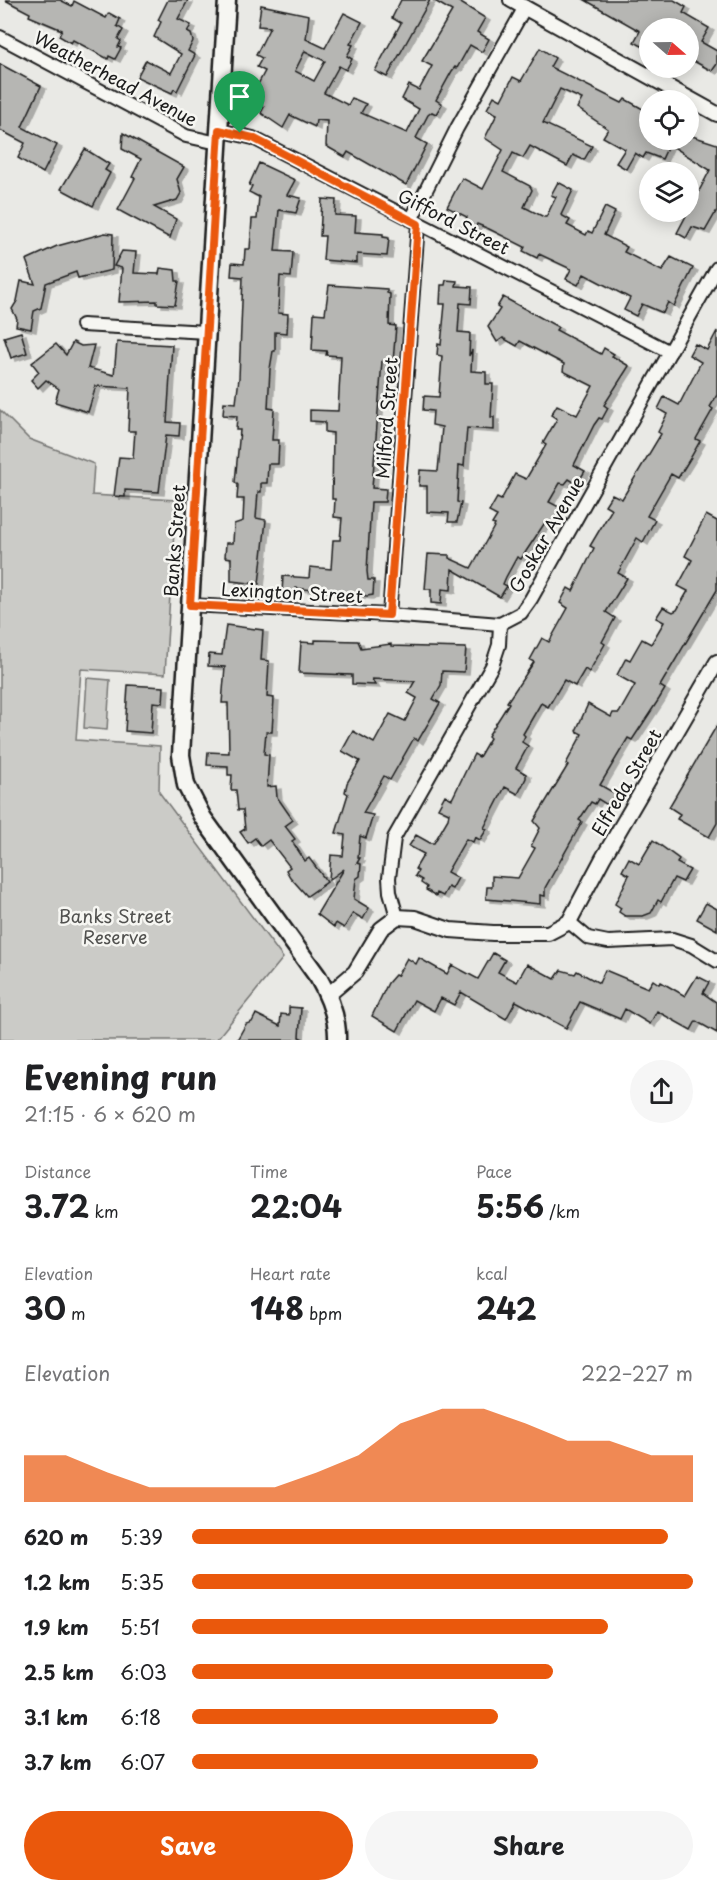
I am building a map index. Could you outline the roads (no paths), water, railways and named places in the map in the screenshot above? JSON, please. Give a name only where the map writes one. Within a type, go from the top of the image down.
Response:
[{"type":"main road","name":"Banks Street","points":[[227,0],[182,755],[186,785],[203,818],[318,977],[328,995],[335,1019],[337,1040]]},
{"type":"street","points":[[511,0],[717,114]]},
{"type":"street","name":"Milford Street","points":[[389,615],[415,222],[457,128],[525,8]]},
{"type":"street","name":"Weatherhead Avenue","points":[[0,37],[186,136],[218,136]]},
{"type":"street","name":"Gifford Street","points":[[218,136],[253,138],[670,352]]},
{"type":"street","name":"Goskar Avenue","points":[[500,624],[521,613],[531,599],[717,268]]},
{"type":"street","points":[[82,324],[207,332]]},
{"type":"street","name":"Lexington Street","points":[[190,605],[389,615],[500,624]]},
{"type":"street","points":[[398,917],[390,892],[389,878],[394,838],[492,666],[499,645],[500,624]]},
{"type":"street","name":"Elfreda Street","points":[[569,922],[603,858],[717,662]]},
{"type":"street","points":[[328,995],[356,972],[381,929],[398,917],[415,918],[450,930],[493,933],[548,933],[569,922],[588,938],[608,942],[672,939],[691,945],[717,961]]},
{"type":"park label","name":"Banks Street Reserve","points":[[115,925]]}]
